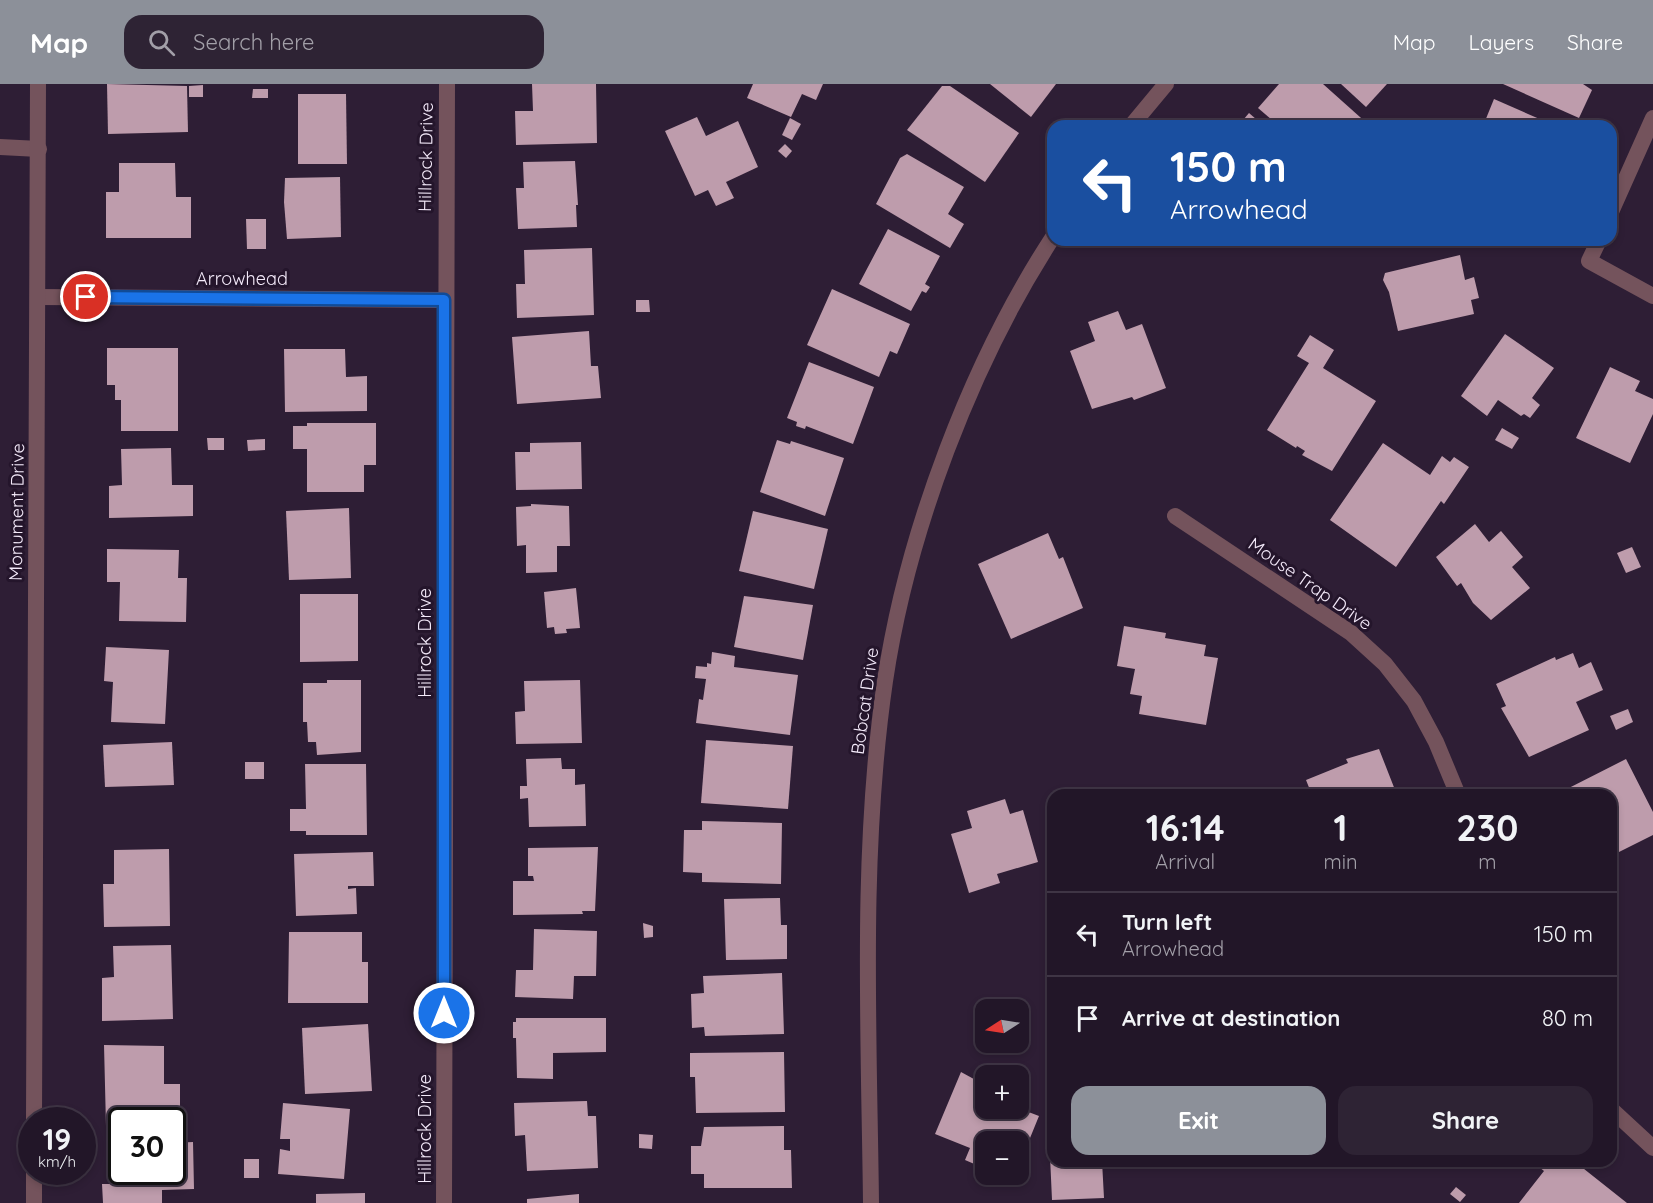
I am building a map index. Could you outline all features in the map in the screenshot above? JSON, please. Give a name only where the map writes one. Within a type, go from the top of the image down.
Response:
[{"type":"street","name":"Monument Drive","points":[[34,1107],[38,84]]},
{"type":"street","name":"Hillrock Drive","points":[[444,1203],[444,300],[447,84]]},
{"type":"street","points":[[1136,120],[1166,84]]},
{"type":"street","points":[[1617,199],[1653,118]]},
{"type":"street","points":[[0,147],[39,149]]},
{"type":"street","name":"Bobcat Drive","points":[[871,1203],[868,930],[876,762],[885,681],[900,603],[921,528],[956,429],[998,334],[1048,246]]},
{"type":"street","points":[[1596,246],[1589,261],[1653,296]]},
{"type":"street","name":"Arrowhead","points":[[38,297],[444,300]]},
{"type":"street","name":"Mouse Trap Drive","points":[[1175,516],[1351,633],[1385,664],[1419,711],[1436,742],[1456,789]]},
{"type":"street","points":[[1617,1115],[1653,1148]]},
{"type":"street","points":[[34,1185],[34,1203]]},
{"type":"building","points":[[107,84],[187,86],[188,132],[108,134]]},
{"type":"building","points":[[532,84],[596,84],[597,143],[516,145],[515,111],[533,111]]},
{"type":"building","points":[[753,84],[823,84],[816,100],[802,94],[791,117],[747,98]]},
{"type":"building","points":[[990,84],[1056,84],[1031,117]]},
{"type":"building","points":[[1279,84],[1323,84],[1363,120],[1272,120],[1258,108]]},
{"type":"building","points":[[1341,84],[1387,84],[1366,107]]},
{"type":"building","points":[[1503,84],[1583,84],[1592,90],[1579,118]]},
{"type":"building","points":[[203,85],[203,97],[189,97],[189,86]]},
{"type":"building","points":[[942,86],[950,86],[1019,133],[985,182],[907,130]]},
{"type":"building","points":[[253,89],[268,89],[268,98],[252,98]]},
{"type":"building","points":[[298,94],[346,94],[347,164],[298,164]]},
{"type":"building","points":[[1494,99],[1542,120],[1485,120]]},
{"type":"building","points":[[1249,113],[1257,120],[1243,120]]},
{"type":"building","points":[[697,117],[706,136],[738,121],[758,167],[726,182],[734,198],[716,206],[708,190],[695,196],[665,131]]},
{"type":"building","points":[[790,118],[801,124],[792,140],[782,135]]},
{"type":"building","points":[[785,144],[792,151],[786,158],[778,151]]},
{"type":"building","points":[[907,154],[964,187],[948,214],[964,224],[950,248],[876,204],[900,158]]},
{"type":"building","points":[[575,161],[577,227],[518,229],[516,188],[524,188],[523,162]]},
{"type":"building","points":[[119,163],[175,163],[176,197],[191,197],[191,238],[106,238],[106,192],[119,192]]},
{"type":"building","points":[[340,177],[341,237],[287,239],[285,178]]},
{"type":"building","points":[[246,219],[266,219],[266,249],[247,249]]},
{"type":"building","points":[[888,229],[940,256],[925,284],[930,287],[926,293],[922,291],[911,311],[859,284]]},
{"type":"building","points":[[592,248],[594,315],[517,318],[516,284],[525,284],[524,250]]},
{"type":"building","points":[[1460,255],[1465,280],[1474,277],[1479,298],[1471,300],[1474,314],[1398,331],[1389,292],[1383,280],[1385,273]]},
{"type":"building","points":[[832,289],[910,324],[897,354],[890,351],[879,377],[807,345]]},
{"type":"building","points":[[636,300],[649,300],[650,312],[636,312]]},
{"type":"building","points":[[1118,311],[1126,330],[1142,324],[1166,388],[1134,400],[1132,397],[1092,409],[1070,351],[1095,341],[1088,322]]},
{"type":"building","points":[[589,331],[591,366],[598,366],[601,398],[517,404],[512,337]]},
{"type":"building","points":[[1505,334],[1554,368],[1532,398],[1540,405],[1530,418],[1524,414],[1521,416],[1498,400],[1487,416],[1461,396]]},
{"type":"building","points":[[1310,335],[1334,350],[1323,368],[1376,401],[1332,471],[1302,455],[1305,451],[1267,430],[1309,363],[1297,356]]},
{"type":"building","points":[[107,348],[178,348],[178,431],[121,431],[121,400],[115,400],[115,385],[107,385]]},
{"type":"building","points":[[284,349],[345,349],[346,377],[367,376],[367,411],[285,412]]},
{"type":"building","points":[[809,362],[874,387],[853,444],[806,426],[805,429],[796,426],[797,422],[787,418]]},
{"type":"building","points":[[1610,367],[1640,381],[1635,391],[1653,399],[1653,414],[1630,463],[1576,438]]},
{"type":"building","points":[[307,423],[376,423],[376,465],[364,465],[364,492],[307,492],[307,449],[293,449],[293,426],[307,426]]},
{"type":"building","points":[[1502,428],[1519,438],[1512,449],[1495,440]]},
{"type":"building","points":[[207,438],[224,438],[224,450],[208,450]]},
{"type":"building","points":[[265,439],[265,450],[248,451],[247,440]]},
{"type":"building","points":[[777,440],[790,444],[791,441],[844,458],[825,516],[760,492]]},
{"type":"building","points":[[581,442],[582,489],[516,490],[515,452],[530,452],[530,443]]},
{"type":"building","points":[[1383,443],[1430,475],[1442,456],[1450,462],[1454,457],[1469,467],[1444,504],[1441,501],[1396,567],[1330,520]]},
{"type":"building","points":[[171,448],[172,485],[193,485],[193,516],[109,518],[109,486],[122,485],[121,449]]},
{"type":"building","points":[[531,504],[569,506],[570,546],[557,546],[557,572],[526,573],[526,545],[517,546],[516,507],[531,506]]},
{"type":"building","points":[[349,508],[351,578],[289,580],[286,511]]},
{"type":"building","points":[[753,511],[828,529],[814,589],[739,571]]},
{"type":"building","points":[[1475,524],[1489,542],[1501,531],[1523,557],[1512,567],[1530,588],[1491,620],[1473,603],[1461,583],[1457,586],[1436,557]]},
{"type":"building","points":[[1048,533],[1059,559],[1063,557],[1083,608],[1011,639],[978,564]]},
{"type":"building","points":[[1632,547],[1641,567],[1626,573],[1617,553]]},
{"type":"building","points":[[107,549],[179,550],[178,578],[187,578],[186,622],[119,621],[120,582],[107,582]]},
{"type":"building","points":[[576,588],[580,628],[566,629],[567,633],[555,634],[554,627],[547,628],[544,592]]},
{"type":"building","points":[[300,594],[358,594],[358,661],[300,662]]},
{"type":"building","points":[[744,596],[813,605],[803,660],[734,647]]},
{"type":"building","points":[[1124,626],[1166,633],[1165,638],[1206,645],[1204,656],[1218,658],[1206,725],[1139,714],[1142,696],[1130,694],[1135,669],[1117,666]]},
{"type":"building","points":[[106,647],[169,650],[165,724],[111,722],[113,682],[104,681]]},
{"type":"building","points":[[712,652],[735,656],[734,667],[798,675],[790,735],[696,723],[699,699],[703,700],[706,679],[695,678],[696,666],[707,667],[707,663],[711,664]]},
{"type":"building","points":[[1573,653],[1579,668],[1591,662],[1603,690],[1576,702],[1589,730],[1529,757],[1501,708],[1506,706],[1496,684],[1555,657],[1556,660]]},
{"type":"building","points":[[327,680],[361,680],[361,752],[317,755],[316,742],[308,742],[307,722],[303,722],[303,683],[327,683]]},
{"type":"building","points":[[580,680],[582,743],[516,744],[515,712],[525,711],[524,681]]},
{"type":"building","points":[[1628,709],[1633,722],[1616,730],[1610,716]]},
{"type":"building","points":[[706,740],[793,746],[788,809],[701,803]]},
{"type":"building","points":[[172,742],[174,785],[105,787],[103,745]]},
{"type":"building","points":[[1379,749],[1395,789],[1310,789],[1306,780],[1348,763],[1346,759]]},
{"type":"building","points":[[561,758],[562,769],[575,769],[575,785],[585,784],[586,826],[529,827],[528,798],[520,799],[520,786],[527,786],[526,759]]},
{"type":"building","points":[[1626,759],[1653,812],[1653,835],[1617,853],[1617,789],[1567,789]]},
{"type":"building","points":[[245,762],[264,762],[264,779],[245,779]]},
{"type":"building","points":[[305,764],[366,764],[367,835],[306,835],[306,831],[290,831],[290,809],[306,809]]},
{"type":"building","points":[[1140,787],[1140,789],[1100,789]]},
{"type":"building","points":[[1005,799],[1010,814],[1023,810],[1038,862],[997,874],[1000,883],[969,893],[951,834],[972,828],[967,811]]},
{"type":"building","points":[[702,821],[782,823],[781,884],[702,882],[702,873],[683,872],[684,830],[702,830]]},
{"type":"building","points":[[598,847],[595,911],[582,911],[583,914],[513,915],[513,881],[534,881],[533,876],[528,876],[528,848]]},
{"type":"building","points":[[169,849],[170,926],[104,927],[103,884],[114,884],[114,850]]},
{"type":"building","points":[[373,852],[374,886],[348,886],[348,889],[356,888],[357,914],[296,916],[294,854]]},
{"type":"building","points":[[780,898],[781,925],[787,925],[787,959],[726,960],[724,899]]},
{"type":"building","points":[[643,923],[653,926],[653,937],[644,938]]},
{"type":"building","points":[[534,929],[597,931],[596,976],[574,976],[573,999],[515,997],[516,970],[533,970]]},
{"type":"building","points":[[289,932],[362,932],[362,962],[368,962],[368,1003],[288,1003]]},
{"type":"building","points":[[171,945],[173,1019],[102,1021],[102,978],[114,977],[113,946]]},
{"type":"building","points":[[782,973],[784,1034],[705,1036],[704,1027],[692,1028],[691,994],[704,993],[703,976]]},
{"type":"building","points":[[516,1018],[606,1018],[606,1052],[553,1053],[553,1079],[517,1078],[516,1038],[513,1038],[513,1022],[516,1022]]},
{"type":"building","points":[[368,1024],[372,1091],[305,1094],[302,1028]]},
{"type":"building","points":[[104,1045],[164,1046],[164,1084],[180,1084],[180,1107],[108,1107],[108,1126],[106,1126]]},
{"type":"building","points":[[784,1052],[785,1112],[696,1113],[695,1077],[690,1077],[690,1053]]},
{"type":"building","points":[[961,1072],[975,1080],[975,1119],[1029,1119],[1029,1112],[1039,1116],[1029,1140],[1029,1131],[975,1131],[975,1164],[965,1160],[970,1148],[935,1134]]},
{"type":"building","points":[[587,1101],[588,1116],[596,1116],[598,1168],[527,1171],[525,1135],[515,1136],[514,1103]]},
{"type":"building","points":[[283,1103],[350,1109],[344,1179],[278,1174],[280,1149],[290,1151],[290,1139],[280,1139]]},
{"type":"building","points":[[784,1126],[784,1150],[791,1150],[792,1188],[704,1188],[704,1174],[691,1174],[691,1146],[701,1146],[704,1127]]},
{"type":"building","points":[[639,1134],[653,1135],[652,1149],[639,1148]]},
{"type":"building","points":[[186,1142],[193,1142],[194,1189],[162,1190],[162,1203],[103,1203],[102,1184],[186,1185]]},
{"type":"building","points":[[244,1159],[259,1159],[259,1178],[244,1178]]},
{"type":"building","points":[[1050,1167],[1102,1167],[1104,1198],[1052,1200]]},
{"type":"building","points":[[1539,1167],[1582,1167],[1627,1203],[1519,1203],[1544,1171]]},
{"type":"building","points":[[1456,1187],[1466,1195],[1460,1202],[1450,1194]]},
{"type":"building","points":[[365,1193],[365,1203],[316,1203],[316,1194]]},
{"type":"building","points":[[579,1194],[579,1203],[527,1203],[527,1199]]},
{"type":"route","points":[[86,297],[444,300],[444,1013]]}]
